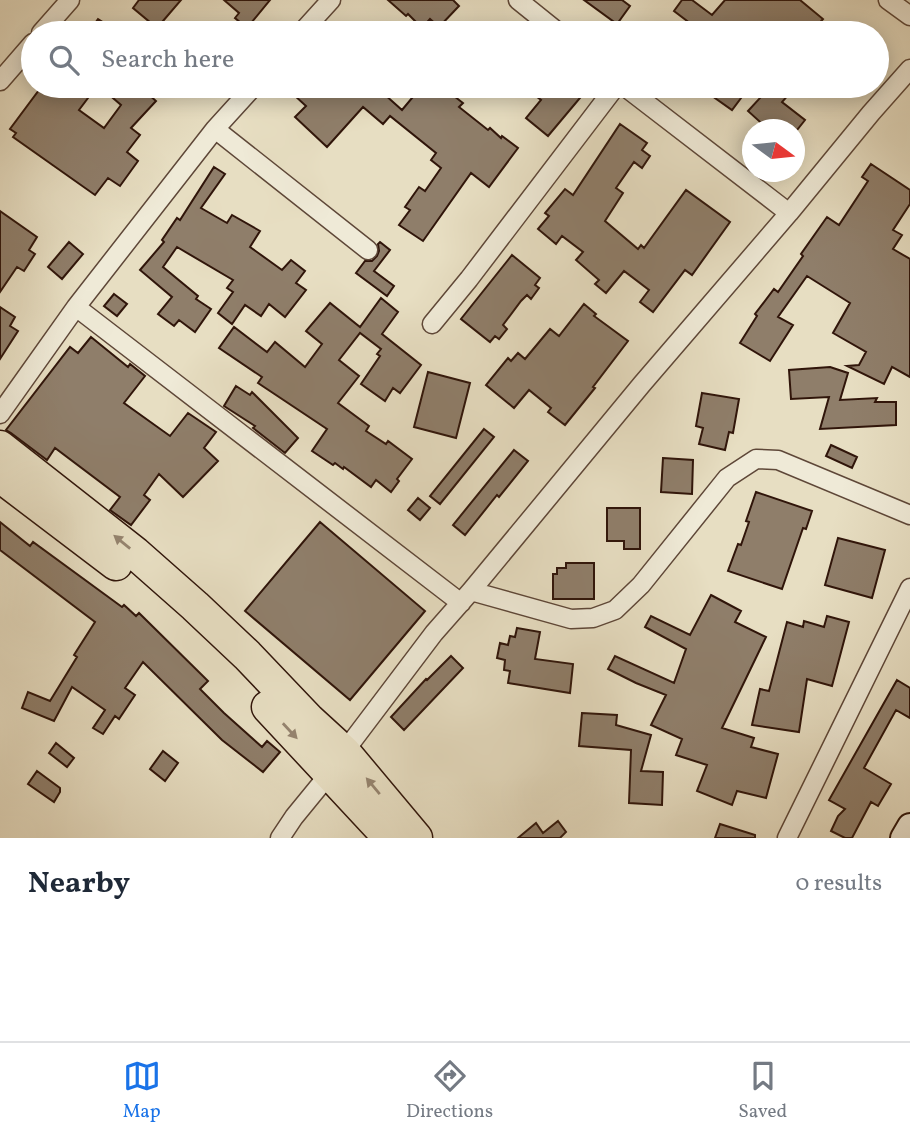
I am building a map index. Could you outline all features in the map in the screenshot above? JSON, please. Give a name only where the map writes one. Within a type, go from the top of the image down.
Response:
[{"type":"highway","points":[[0,447],[135,552],[195,606],[337,763],[390,838]]},
{"type":"highway","points":[[0,476],[118,566],[178,618],[416,838]]},
{"type":"street","points":[[52,21],[70,0]]},
{"type":"street","points":[[312,21],[331,0]]},
{"type":"street","points":[[518,0],[544,21]]},
{"type":"street","points":[[888,0],[910,16]]},
{"type":"street","points":[[0,81],[21,57]]},
{"type":"street","points":[[889,93],[910,69]]},
{"type":"street","points":[[0,414],[76,307],[215,129],[243,98]]},
{"type":"street","points":[[432,324],[470,279],[607,98]]},
{"type":"street","points":[[640,98],[789,212]]},
{"type":"street","points":[[280,838],[434,633],[884,98]]},
{"type":"street","points":[[215,129],[368,250]]},
{"type":"street","points":[[76,307],[466,597],[571,619],[593,618],[615,610],[641,585],[727,478],[756,460],[778,460],[910,515]]},
{"type":"street","points":[[787,838],[910,588]]},
{"type":"street","points":[[903,838],[910,827]]},
{"type":"building","points":[[139,0],[181,0],[163,21],[149,21],[133,8]]},
{"type":"building","points":[[224,0],[270,0],[253,21],[239,21],[235,18],[239,13]]},
{"type":"building","points":[[388,0],[453,0],[459,6],[445,21],[415,21],[408,14],[406,16]]},
{"type":"building","points":[[584,0],[622,0],[630,6],[619,21],[613,21]]},
{"type":"building","points":[[682,0],[692,0],[712,15],[725,0],[800,0],[823,19],[687,21],[674,11]]},
{"type":"building","points":[[33,98],[88,98],[79,110],[104,128],[121,105],[113,98],[153,98],[156,101],[131,128],[140,135],[127,152],[138,161],[120,186],[108,178],[95,195],[13,137],[16,133],[10,129]]},
{"type":"building","points":[[297,98],[388,98],[402,110],[412,98],[457,98],[463,103],[459,107],[488,130],[490,128],[518,148],[489,187],[471,173],[423,241],[399,225],[410,210],[405,207],[419,187],[425,191],[441,168],[431,160],[436,153],[390,116],[383,124],[363,107],[327,147],[295,117],[306,106]]},
{"type":"building","points":[[538,98],[580,98],[548,136],[526,118],[541,100]]},
{"type":"building","points":[[715,98],[741,98],[732,110]]},
{"type":"building","points":[[760,98],[786,98],[782,102],[804,119],[757,119],[748,111]]},
{"type":"building","points":[[620,124],[647,143],[642,150],[650,156],[642,168],[634,162],[616,188],[623,193],[605,221],[638,249],[641,245],[644,248],[686,190],[730,222],[692,275],[685,270],[653,312],[640,302],[649,290],[624,271],[606,293],[595,284],[599,280],[576,260],[583,252],[562,236],[556,244],[538,229],[549,216],[545,213],[565,189],[573,195]]},
{"type":"building","points":[[871,164],[910,190],[910,204],[893,230],[902,235],[893,249],[910,259],[910,377],[892,367],[884,384],[847,366],[859,365],[866,352],[833,333],[850,303],[807,276],[778,317],[793,325],[770,361],[740,343],[757,316],[755,314],[774,289],[778,292],[827,217],[839,225],[868,181],[862,177]]},
{"type":"building","points":[[214,167],[225,174],[201,208],[227,223],[232,215],[260,231],[250,247],[282,270],[291,260],[305,271],[296,283],[306,290],[285,317],[269,304],[261,316],[245,305],[232,324],[218,313],[233,292],[227,288],[233,280],[177,247],[163,267],[198,296],[196,299],[211,309],[195,332],[179,320],[174,326],[158,314],[172,297],[140,270],[164,242],[162,240],[177,218],[180,220]]},
{"type":"building","points":[[0,211],[37,237],[29,250],[35,254],[24,271],[17,267],[0,292]]},
{"type":"building","points":[[69,242],[83,254],[62,279],[48,267]]},
{"type":"building","points":[[380,242],[390,250],[374,271],[394,286],[387,296],[356,273],[365,261],[372,261],[377,256]]},
{"type":"building","points":[[512,255],[540,278],[535,285],[539,288],[531,299],[527,295],[521,301],[503,325],[507,329],[499,339],[495,336],[490,342],[461,319]]},
{"type":"building","points":[[114,294],[127,304],[117,316],[104,306]]},
{"type":"building","points":[[381,298],[398,312],[382,334],[421,365],[400,393],[393,388],[385,401],[361,384],[380,356],[377,354],[381,349],[360,333],[339,360],[359,376],[338,403],[369,426],[366,431],[386,444],[388,441],[412,459],[391,492],[376,480],[371,487],[344,467],[343,469],[335,463],[333,465],[312,451],[327,429],[258,383],[262,377],[219,348],[234,327],[267,352],[275,342],[305,367],[322,344],[306,331],[330,303],[360,327]]},
{"type":"building","points":[[584,304],[596,314],[594,316],[628,341],[565,425],[548,412],[551,408],[529,390],[514,408],[486,385],[508,358],[511,361],[518,353],[525,359],[550,329],[559,336]]},
{"type":"building","points":[[0,307],[15,317],[10,326],[18,331],[0,359]]},
{"type":"building","points":[[91,337],[128,367],[130,364],[145,376],[124,403],[170,436],[188,413],[216,432],[204,448],[218,461],[183,497],[159,474],[144,495],[150,500],[131,525],[110,510],[120,497],[55,448],[47,460],[6,430],[70,347],[78,353]]},
{"type":"building","points":[[830,367],[848,373],[840,400],[877,398],[875,402],[896,402],[896,425],[820,429],[829,397],[791,399],[789,370]]},
{"type":"building","points":[[428,372],[470,383],[456,438],[414,427]]},
{"type":"building","points":[[236,386],[250,395],[252,392],[298,438],[285,453],[253,428],[255,426],[224,406]]},
{"type":"building","points":[[702,393],[739,399],[733,433],[729,432],[725,450],[699,444],[703,428],[696,426]]},
{"type":"building","points":[[484,429],[494,437],[440,504],[430,496]]},
{"type":"building","points":[[831,445],[857,457],[852,468],[826,456]]},
{"type":"building","points":[[514,450],[528,461],[465,535],[453,525]]},
{"type":"building","points":[[663,458],[693,460],[692,494],[661,492]]},
{"type":"building","points":[[756,492],[812,511],[806,529],[803,528],[782,589],[728,571],[738,544],[741,545]]},
{"type":"building","points":[[418,498],[430,508],[420,520],[408,510]]},
{"type":"building","points":[[607,508],[640,508],[640,549],[624,549],[624,541],[607,541]]},
{"type":"building","points":[[0,522],[30,546],[33,542],[122,607],[124,605],[136,616],[139,613],[208,681],[200,689],[224,713],[262,747],[267,741],[280,752],[263,772],[222,740],[143,662],[125,688],[135,695],[119,719],[115,716],[103,734],[93,728],[105,710],[72,687],[54,721],[22,708],[28,692],[50,701],[95,622],[0,550]]},
{"type":"building","points":[[320,522],[425,611],[350,700],[245,611]]},
{"type":"building","points":[[838,538],[885,550],[872,598],[825,585]]},
{"type":"building","points":[[566,563],[594,563],[594,599],[553,599],[553,574],[557,574],[557,568],[566,568]]},
{"type":"building","points":[[711,595],[741,611],[735,622],[766,637],[722,728],[754,738],[751,747],[778,754],[766,798],[737,791],[732,805],[697,791],[707,765],[676,755],[682,739],[651,725],[666,695],[608,669],[615,656],[674,683],[686,649],[645,627],[651,616],[690,635]]},
{"type":"building","points":[[827,616],[849,622],[832,686],[807,679],[799,732],[752,725],[760,689],[769,691],[787,622],[803,627],[804,621],[824,627]]},
{"type":"building","points":[[517,628],[540,632],[535,659],[573,664],[570,693],[508,683],[510,671],[504,670],[505,660],[497,658],[500,643],[508,645],[510,636],[515,637]]},
{"type":"building","points":[[451,656],[463,668],[404,730],[391,717]]},
{"type":"building","points":[[897,680],[910,688],[910,718],[896,710],[864,768],[891,784],[878,806],[871,802],[852,838],[845,838],[831,831],[838,816],[845,809],[829,800]]},
{"type":"building","points":[[582,713],[617,715],[616,725],[651,735],[641,771],[663,772],[662,805],[629,803],[631,750],[579,746]]},
{"type":"building","points":[[56,743],[74,758],[67,767],[49,753]]},
{"type":"building","points":[[163,751],[178,763],[165,781],[150,769]]},
{"type":"building","points":[[37,771],[60,788],[54,802],[28,784]]},
{"type":"building","points":[[558,821],[566,832],[560,838],[518,838],[536,823],[543,833]]},
{"type":"building","points":[[720,824],[755,835],[755,838],[715,838]]}]
